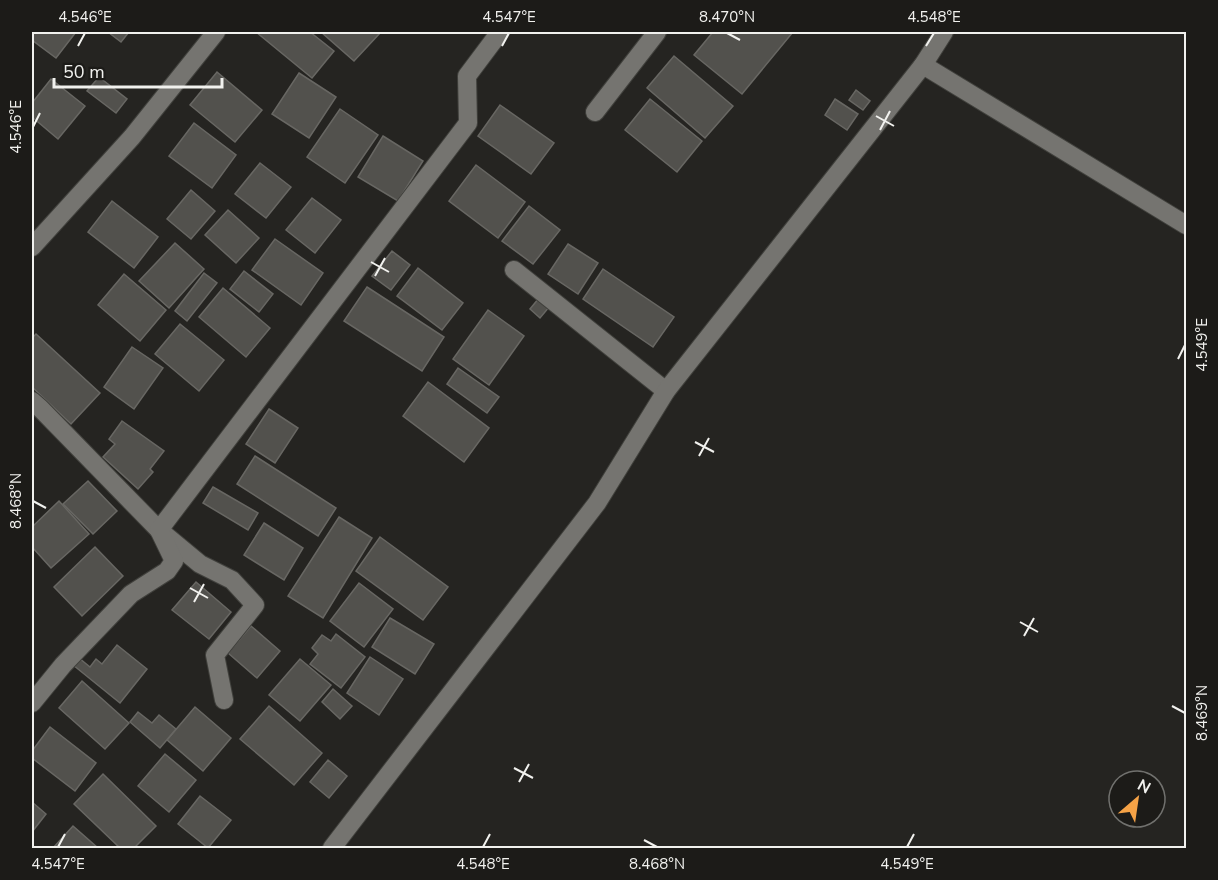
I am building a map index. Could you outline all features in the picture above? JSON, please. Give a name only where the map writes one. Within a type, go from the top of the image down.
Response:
[{"type":"street","points":[[32,247],[132,137],[216,32]]},
{"type":"street","points":[[159,530],[468,123],[467,76],[500,32]]},
{"type":"street","points":[[595,112],[657,32]]},
{"type":"street","points":[[332,849],[597,502],[666,391],[922,65],[944,32]]},
{"type":"street","points":[[922,65],[1186,225]]},
{"type":"street","points":[[514,270],[666,391]]},
{"type":"street","points":[[32,401],[159,530],[200,564],[232,580],[255,605],[215,655],[224,700]]},
{"type":"street","points":[[32,703],[63,665],[130,594],[167,571],[174,561],[159,530]]},
{"type":"building","points":[[32,32],[76,32],[56,58],[32,40]]},
{"type":"building","points":[[108,32],[129,32],[121,42]]},
{"type":"building","points":[[256,32],[310,32],[334,51],[312,78]]},
{"type":"building","points":[[321,32],[381,32],[354,61]]},
{"type":"building","points":[[713,32],[793,32],[742,94],[694,55]]},
{"type":"building","points":[[674,56],[733,106],[705,138],[647,88]]},
{"type":"building","points":[[217,72],[262,110],[235,142],[190,105]]},
{"type":"building","points":[[299,73],[336,97],[309,138],[272,114]]},
{"type":"building","points":[[99,77],[127,99],[116,113],[87,91]]},
{"type":"building","points":[[51,79],[85,106],[58,139],[32,117],[32,103]]},
{"type":"building","points":[[856,90],[870,101],[863,110],[849,100]]},
{"type":"building","points":[[650,99],[702,141],[677,172],[625,130]]},
{"type":"building","points":[[835,99],[858,114],[847,130],[825,115]]},
{"type":"building","points":[[500,105],[554,143],[531,174],[478,136]]},
{"type":"building","points":[[340,109],[378,135],[345,183],[307,157]]},
{"type":"building","points":[[194,123],[236,155],[212,188],[169,156]]},
{"type":"building","points":[[383,136],[423,161],[398,201],[358,177]]},
{"type":"building","points":[[260,163],[291,187],[266,218],[235,194]]},
{"type":"building","points":[[476,165],[525,202],[498,238],[449,201]]},
{"type":"building","points":[[191,190],[215,211],[191,239],[167,219]]},
{"type":"building","points":[[312,198],[341,220],[315,253],[286,230]]},
{"type":"building","points":[[112,201],[158,237],[134,268],[88,232]]},
{"type":"building","points":[[529,206],[560,230],[533,264],[502,241]]},
{"type":"building","points":[[228,210],[259,238],[236,263],[205,235]]},
{"type":"building","points":[[275,239],[323,273],[301,305],[252,270]]},
{"type":"building","points":[[175,243],[204,269],[169,308],[139,281]]},
{"type":"building","points":[[568,244],[598,263],[578,294],[548,274]]},
{"type":"building","points":[[392,251],[410,265],[391,290],[372,276]]},
{"type":"building","points":[[418,268],[463,303],[442,330],[397,296]]},
{"type":"building","points":[[603,269],[674,317],[653,347],[583,299]]},
{"type":"building","points":[[244,271],[273,294],[259,312],[230,289]]},
{"type":"building","points":[[204,273],[217,283],[187,321],[175,311]]},
{"type":"building","points":[[124,274],[166,310],[140,341],[98,305]]},
{"type":"building","points":[[367,287],[444,337],[422,371],[344,321]]},
{"type":"building","points":[[223,288],[270,328],[246,357],[199,317]]},
{"type":"building","points":[[539,298],[550,306],[540,318],[530,309]]},
{"type":"building","points":[[488,310],[524,336],[489,385],[453,359]]},
{"type":"building","points":[[180,324],[224,360],[199,391],[155,354]]},
{"type":"building","points":[[36,334],[100,393],[71,424],[32,387],[32,338]]},
{"type":"building","points":[[132,347],[163,368],[134,409],[104,387]]},
{"type":"building","points":[[458,368],[499,397],[487,413],[447,384]]},
{"type":"building","points":[[428,382],[489,428],[464,462],[403,416]]},
{"type":"building","points":[[269,409],[298,428],[275,463],[246,444]]},
{"type":"building","points":[[122,421],[164,451],[150,469],[153,472],[138,489],[103,457],[115,444],[109,439]]},
{"type":"building","points":[[255,456],[336,508],[318,536],[237,484]]},
{"type":"building","points":[[88,481],[117,511],[93,534],[63,504]]},
{"type":"building","points":[[213,487],[258,513],[248,530],[203,503]]},
{"type":"building","points":[[59,501],[89,534],[51,568],[32,547],[32,527]]},
{"type":"building","points":[[339,517],[372,538],[323,618],[288,596]]},
{"type":"building","points":[[264,523],[303,548],[284,580],[244,555]]},
{"type":"building","points":[[380,537],[448,587],[423,620],[356,571]]},
{"type":"building","points":[[95,547],[123,576],[82,616],[54,587]]},
{"type":"building","points":[[196,582],[231,612],[209,639],[172,610]]},
{"type":"building","points":[[359,583],[393,609],[364,647],[330,621]]},
{"type":"building","points":[[390,618],[434,644],[415,674],[372,647]]},
{"type":"building","points":[[251,626],[280,651],[257,678],[228,653]]},
{"type":"building","points":[[336,634],[365,657],[341,688],[310,664],[318,654],[312,648],[322,635],[331,641]]},
{"type":"building","points":[[117,645],[147,669],[120,703],[73,665],[79,658],[90,667],[96,659],[102,664]]},
{"type":"building","points":[[370,657],[403,679],[379,715],[347,693]]},
{"type":"building","points":[[300,659],[331,685],[300,721],[269,695]]},
{"type":"building","points":[[82,681],[129,723],[105,749],[59,708]]},
{"type":"building","points":[[333,689],[352,706],[340,719],[322,702]]},
{"type":"building","points":[[269,706],[322,753],[294,785],[240,739]]},
{"type":"building","points":[[195,707],[231,738],[203,771],[167,740]]},
{"type":"building","points":[[138,712],[152,723],[159,715],[176,729],[160,748],[130,722]]},
{"type":"building","points":[[50,727],[96,763],[75,791],[32,758],[32,751]]},
{"type":"building","points":[[165,754],[196,780],[169,812],[138,786]]},
{"type":"building","points":[[328,760],[347,776],[329,798],[310,782]]},
{"type":"building","points":[[103,774],[156,826],[134,848],[120,848],[74,804]]},
{"type":"building","points":[[200,796],[231,820],[208,848],[178,824]]},
{"type":"building","points":[[32,802],[46,814],[32,832]]},
{"type":"building","points":[[73,826],[98,848],[53,848]]}]
